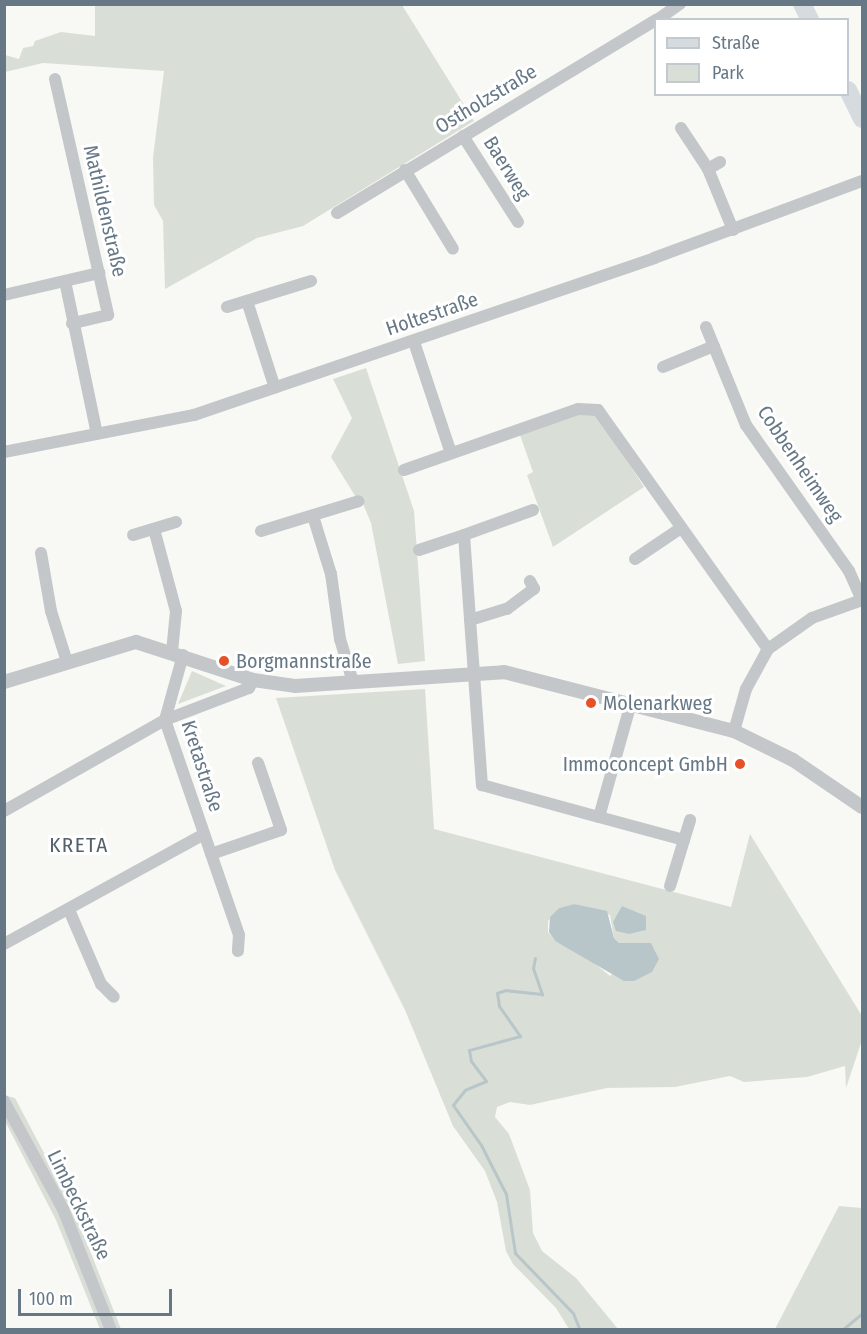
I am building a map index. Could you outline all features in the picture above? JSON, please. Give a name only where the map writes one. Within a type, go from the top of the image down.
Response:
[{"type":"main road","points":[[802,4],[809,18]]},
{"type":"main road","points":[[849,92],[862,119]]},
{"type":"street","name":"Ostholzstraße","points":[[659,18],[680,4]]},
{"type":"street","name":"Ostholzstraße","points":[[337,213],[654,21]]},
{"type":"street","name":"Mathildenstraße","points":[[55,79],[108,315],[72,323]]},
{"type":"street","points":[[681,128],[708,169],[733,230]]},
{"type":"street","name":"Baerweg","points":[[463,136],[518,222]]},
{"type":"street","points":[[708,169],[720,162]]},
{"type":"street","points":[[405,170],[453,249]]},
{"type":"street","name":"Holtestraße","points":[[4,452],[194,415],[414,342],[733,230],[862,181]]},
{"type":"street","points":[[4,295],[99,273]]},
{"type":"street","points":[[65,281],[97,434]]},
{"type":"street","points":[[227,307],[311,281]]},
{"type":"street","points":[[247,301],[275,388]]},
{"type":"street","name":"Cobbenheimweg","points":[[706,327],[746,425],[818,525],[862,600]]},
{"type":"street","points":[[414,342],[451,453]]},
{"type":"street","points":[[663,367],[714,346]]},
{"type":"street","points":[[404,470],[588,407],[604,417],[768,649]]},
{"type":"street","points":[[261,531],[359,501]]},
{"type":"street","points":[[419,550],[533,510]]},
{"type":"street","points":[[313,516],[331,574],[340,639],[353,682]]},
{"type":"street","points":[[133,535],[176,522]]},
{"type":"street","points":[[635,559],[681,528]]},
{"type":"street","name":"Kretastraße","points":[[154,529],[176,612],[177,654],[165,720],[239,934],[238,951]]},
{"type":"street","points":[[464,535],[482,785],[684,840]]},
{"type":"street","points":[[41,553],[51,611],[67,662]]},
{"type":"street","points":[[470,620],[507,609],[534,589],[530,581]]},
{"type":"street","points":[[734,731],[746,689],[768,649],[812,618],[862,600]]},
{"type":"street","points":[[4,682],[123,644],[147,644],[253,680],[295,686],[473,672],[504,672],[734,731],[788,757],[862,807]]},
{"type":"street","points":[[4,811],[165,720],[249,688],[253,680]]},
{"type":"street","points":[[599,817],[631,703]]},
{"type":"street","points":[[212,854],[281,830],[258,763]]},
{"type":"street","points":[[670,886],[690,820]]},
{"type":"street","points":[[4,944],[204,834]]},
{"type":"street","points":[[69,910],[101,984],[114,997]]},
{"type":"street","name":"Limbeckstraße","points":[[4,1101],[63,1209],[111,1329]]},
{"type":"green space","points":[[95,5],[402,5],[474,121],[303,226],[257,238],[165,289],[163,221],[154,205],[153,157],[164,71],[43,63],[5,72],[5,55],[19,59],[23,48],[33,46],[35,41],[61,32],[95,36]]},
{"type":"green space","points":[[366,368],[414,511],[425,661],[398,664],[371,523],[361,499],[357,499],[331,457],[352,418],[333,379]]},
{"type":"green space","points":[[588,411],[596,413],[644,487],[553,547],[527,475],[533,472],[520,435]]},
{"type":"green space","points":[[192,671],[226,686],[178,704]]},
{"type":"green space","points":[[425,689],[434,829],[731,907],[750,834],[862,1016],[862,1040],[846,1088],[845,1066],[807,1077],[744,1082],[730,1076],[675,1087],[607,1088],[530,1105],[510,1102],[497,1107],[495,1117],[509,1134],[530,1190],[533,1233],[542,1251],[576,1278],[618,1329],[569,1329],[556,1308],[513,1264],[506,1251],[497,1202],[485,1171],[453,1126],[405,1010],[335,870],[276,698]],"holes":[[[574,904],[610,915],[614,938],[619,943],[651,943],[610,976],[588,958],[555,941],[548,932],[548,921],[559,908]]]},
{"type":"green space","points":[[4,1095],[15,1098],[73,1208],[121,1329],[100,1329],[56,1220],[5,1121]]},
{"type":"green space","points":[[839,1206],[862,1208],[862,1329],[775,1329]]},
{"type":"shaded area","points":[[574,904],[607,911],[614,938],[619,943],[651,943],[659,959],[652,972],[634,981],[624,981],[555,941],[549,932],[550,917],[559,908]]},
{"type":"shaded area","points":[[622,906],[646,916],[646,930],[629,934],[616,931],[613,922]]},
{"type":"waterway","points":[[535,958],[533,968],[542,994],[506,990],[497,993],[499,1006],[520,1036],[469,1050],[471,1061],[486,1081],[465,1090],[453,1105],[481,1145],[506,1194],[515,1253],[573,1313],[580,1330]]},
{"type":"waterway","points":[[842,1330],[862,1313]]},
{"type":"place","name":"Borgmannstraße","points":[[224,661]]},
{"type":"place","name":"Molenarkweg","points":[[591,703]]},
{"type":"place","name":"Immoconcept GmbH","points":[[740,764]]},
{"type":"district","name":"KRETA","points":[[79,845]]}]
